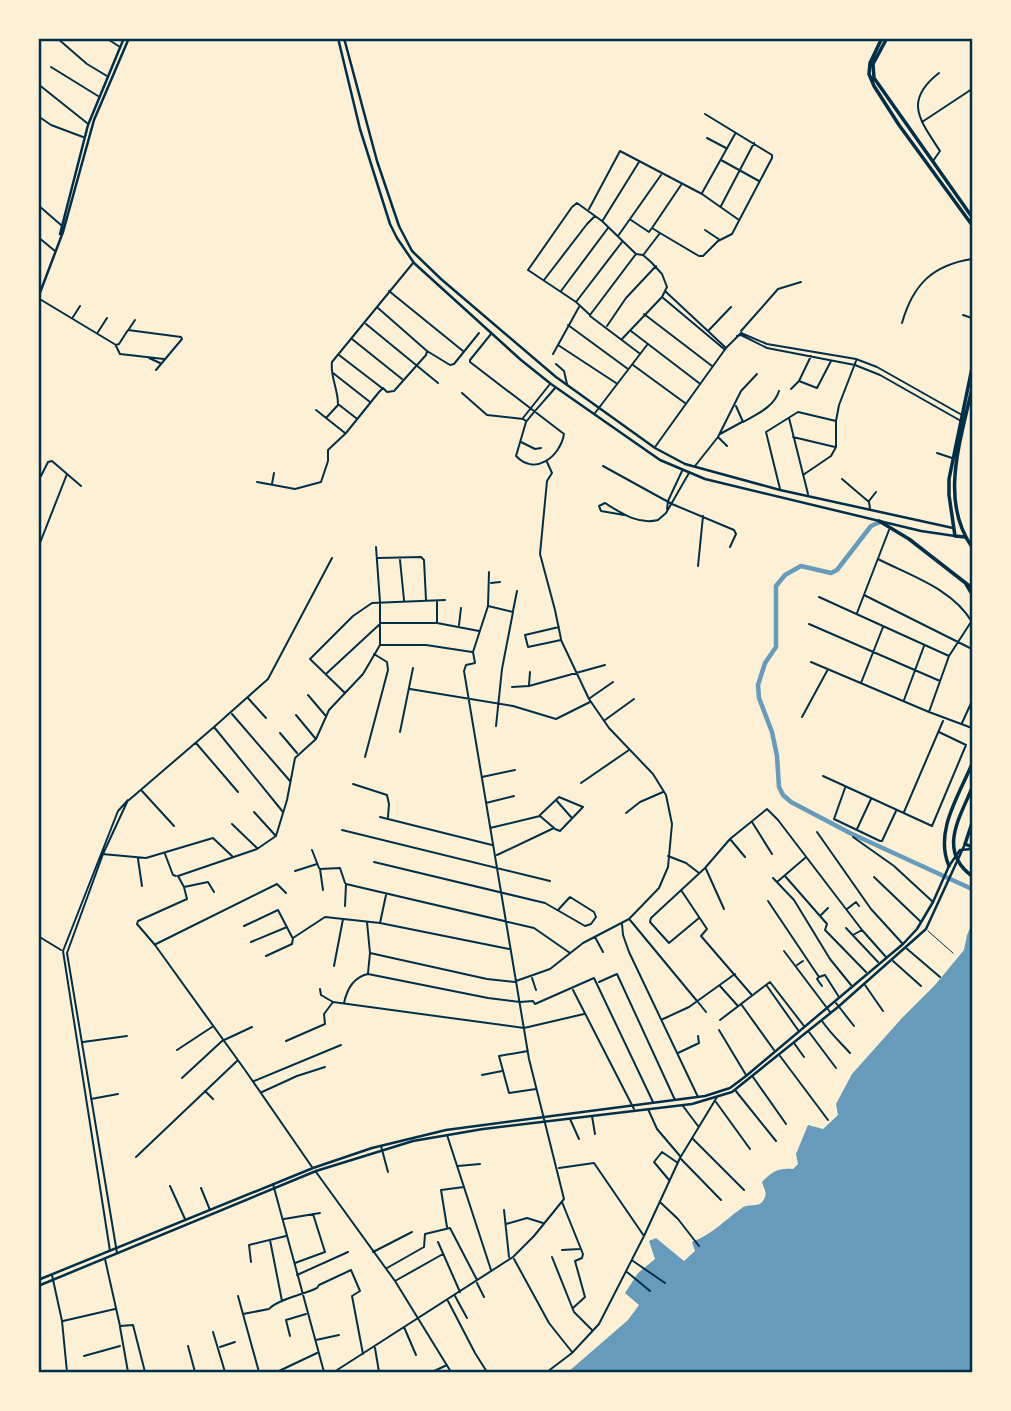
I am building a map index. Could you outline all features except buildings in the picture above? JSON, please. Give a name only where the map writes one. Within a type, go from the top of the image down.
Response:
[{"type":"highway","points":[[885,38],[873,64],[874,78],[972,217]]},
{"type":"highway","points":[[885,38],[870,63],[869,74],[874,86],[972,225]]},
{"type":"highway","points":[[972,368],[953,482],[960,526],[972,547]]},
{"type":"highway","points":[[964,416],[972,388]]},
{"type":"highway","points":[[963,422],[949,486],[955,536],[965,537]]},
{"type":"highway","points":[[879,521],[972,588]]},
{"type":"highway","points":[[953,528],[960,526]]},
{"type":"highway","points":[[965,582],[972,594]]},
{"type":"highway","points":[[949,866],[943,850],[943,834],[972,764]]},
{"type":"highway","points":[[972,788],[953,842],[961,867],[972,876]]},
{"type":"highway","points":[[972,823],[965,844],[972,848]]},
{"type":"main road","points":[[338,38],[370,163],[397,238],[414,263],[551,384],[638,447],[682,471],[879,521],[955,536]]},
{"type":"main road","points":[[344,38],[377,161],[399,226],[412,251],[441,279],[568,386],[654,448],[694,467],[780,490],[953,528]]},
{"type":"main road","points":[[38,298],[56,252],[88,125],[124,39]]},
{"type":"main road","points":[[60,237],[83,148],[109,77]]},
{"type":"main road","points":[[370,163],[377,161]]},
{"type":"main road","points":[[848,512],[850,505]]},
{"type":"main road","points":[[634,1108],[682,1105],[717,1097],[753,1077],[893,960],[926,929],[965,844]]},
{"type":"main road","points":[[734,1088],[903,944],[922,923],[949,866],[963,849],[972,848]]},
{"type":"main road","points":[[774,1052],[778,1057]]},
{"type":"main road","points":[[116,1251],[191,1217],[314,1170],[421,1138],[634,1108],[653,1103],[717,1097]]},
{"type":"main road","points":[[421,1138],[545,1119]]},
{"type":"main road","points":[[38,1286],[111,1253],[193,1223],[252,1195]]},
{"type":"main road","points":[[191,1217],[193,1223]]},
{"type":"main road","points":[[170,1226],[172,1231]]},
{"type":"main road","points":[[38,1280],[104,1256]]},
{"type":"street","points":[[57,38],[87,64],[109,77]]},
{"type":"street","points":[[106,38],[122,48]]},
{"type":"street","points":[[51,67],[99,97]]},
{"type":"street","points":[[932,161],[940,152],[922,122],[917,105],[926,83],[939,72]]},
{"type":"street","points":[[38,84],[88,125]]},
{"type":"street","points":[[922,122],[972,89]]},
{"type":"street","points":[[652,228],[703,256],[720,240],[732,234],[772,158],[772,155],[754,143],[705,114]]},
{"type":"street","points":[[38,116],[51,125],[84,138]]},
{"type":"street","points":[[702,194],[736,132]]},
{"type":"street","points":[[707,138],[726,148]]},
{"type":"street","points":[[720,207],[754,143]]},
{"type":"street","points":[[588,210],[622,151],[702,194],[740,220]]},
{"type":"street","points":[[720,160],[760,182]]},
{"type":"street","points":[[602,221],[639,162]]},
{"type":"street","points":[[617,237],[662,174]]},
{"type":"street","points":[[629,219],[649,232],[681,184]]},
{"type":"street","points":[[622,340],[662,297],[667,287],[656,266],[643,255],[636,254],[602,221],[577,203],[528,270],[576,302],[590,315],[607,326],[622,340],[639,353]]},
{"type":"street","points":[[38,205],[61,226]]},
{"type":"street","points":[[543,281],[596,216]]},
{"type":"street","points":[[560,292],[608,228]]},
{"type":"street","points":[[705,230],[720,240]]},
{"type":"street","points":[[643,255],[660,233]]},
{"type":"street","points":[[38,237],[56,252]]},
{"type":"street","points":[[576,302],[622,242]]},
{"type":"street","points":[[590,315],[636,254]]},
{"type":"street","points":[[902,323],[912,296],[938,269],[954,262],[972,259]]},
{"type":"street","points":[[326,418],[338,404],[332,362],[414,263]]},
{"type":"street","points":[[607,326],[626,298],[656,266]]},
{"type":"street","points":[[654,448],[725,349],[778,289],[802,282]]},
{"type":"street","points":[[38,284],[43,287]]},
{"type":"street","points":[[389,291],[464,351]]},
{"type":"street","points":[[665,291],[709,330],[725,349]]},
{"type":"street","points":[[662,297],[725,349]]},
{"type":"street","points":[[38,298],[116,345]]},
{"type":"street","points":[[72,318],[80,306]]},
{"type":"street","points":[[553,354],[579,306]]},
{"type":"street","points":[[377,307],[427,351],[452,365],[478,333]]},
{"type":"street","points":[[706,334],[731,307]]},
{"type":"street","points":[[644,314],[712,367]]},
{"type":"street","points":[[963,315],[972,318]]},
{"type":"street","points":[[97,333],[107,318]]},
{"type":"street","points":[[116,345],[135,320]]},
{"type":"street","points":[[364,323],[438,383]]},
{"type":"street","points":[[568,324],[628,369]]},
{"type":"street","points":[[128,330],[181,337],[156,370]]},
{"type":"street","points":[[630,331],[701,384]]},
{"type":"street","points":[[492,333],[470,362],[535,412],[565,434],[547,462],[532,465],[517,458],[526,422],[535,412],[556,387]]},
{"type":"street","points":[[739,335],[767,344],[856,359],[895,376],[964,416]]},
{"type":"street","points":[[739,335],[767,348],[855,365],[892,381],[963,422]]},
{"type":"street","points":[[351,339],[403,380]]},
{"type":"street","points":[[594,414],[647,344]]},
{"type":"street","points":[[116,345],[117,353],[120,354],[165,359]]},
{"type":"street","points":[[558,345],[617,384]]},
{"type":"street","points":[[338,355],[387,392],[394,391],[427,351]]},
{"type":"street","points":[[791,388],[799,381],[812,351]]},
{"type":"street","points":[[799,381],[817,388],[832,355]]},
{"type":"street","points":[[147,357],[161,364]]},
{"type":"street","points":[[803,475],[831,456],[836,447],[839,405],[856,359]]},
{"type":"street","points":[[556,364],[565,372],[568,386]]},
{"type":"street","points":[[632,364],[686,404]]},
{"type":"street","points":[[332,373],[370,402]]},
{"type":"street","points":[[694,467],[719,436],[741,391],[757,374]]},
{"type":"street","points":[[523,419],[551,384]]},
{"type":"street","points":[[257,482],[295,489],[321,482],[328,461],[328,450],[346,433],[383,388]]},
{"type":"street","points":[[719,436],[767,408],[777,398],[779,391]]},
{"type":"street","points":[[462,393],[487,415],[523,419],[526,422]]},
{"type":"street","points":[[338,404],[357,418]]},
{"type":"street","points":[[735,405],[743,422]]},
{"type":"street","points":[[316,410],[346,433]]},
{"type":"street","points":[[780,490],[766,432],[797,412],[836,421]]},
{"type":"street","points":[[789,417],[808,495]]},
{"type":"street","points":[[719,436],[727,446]]},
{"type":"street","points":[[793,437],[836,447]]},
{"type":"street","points":[[522,442],[535,449],[541,448]]},
{"type":"street","points":[[937,453],[953,458]]},
{"type":"street","points":[[38,483],[50,461],[56,463],[81,486]]},
{"type":"street","points":[[370,953],[487,979],[516,982],[550,969],[595,936],[629,919],[664,881],[672,815],[664,792],[653,774],[590,701],[561,640],[540,554],[547,481],[552,473],[547,462]]},
{"type":"street","points":[[603,466],[672,504],[736,531],[730,548]]},
{"type":"street","points":[[667,510],[667,501],[682,471]]},
{"type":"street","points":[[272,485],[274,473]]},
{"type":"street","points":[[624,515],[605,503],[599,506],[601,511],[653,522],[662,518],[689,473]]},
{"type":"street","points":[[38,548],[67,474]]},
{"type":"street","points":[[842,479],[868,502],[870,510]]},
{"type":"street","points":[[868,502],[876,492]]},
{"type":"street","points":[[698,566],[703,516]]},
{"type":"street","points":[[857,614],[890,527]]},
{"type":"street","points":[[164,853],[173,875],[178,876],[257,849],[276,836],[284,813],[293,763],[298,754],[316,739],[332,706],[363,674],[380,645],[376,547]]},
{"type":"street","points":[[111,1253],[65,951],[118,811],[268,678],[332,558]]},
{"type":"street","points":[[377,558],[423,559],[426,600]]},
{"type":"street","points":[[400,558],[404,601]]},
{"type":"street","points":[[878,559],[947,594],[972,621],[949,656],[929,712]]},
{"type":"street","points":[[334,1373],[511,1258],[564,1196],[528,1051],[464,667],[475,663],[473,652],[488,606],[489,572]]},
{"type":"street","points":[[488,583],[500,582]]},
{"type":"street","points":[[496,726],[497,703],[517,591]]},
{"type":"street","points":[[864,595],[972,649]]},
{"type":"street","points":[[819,597],[949,656]]},
{"type":"street","points":[[437,600],[437,623]]},
{"type":"street","points":[[346,694],[310,662],[310,658],[354,616],[370,604],[380,601],[445,600]]},
{"type":"street","points":[[488,606],[513,612]]},
{"type":"street","points":[[458,626],[461,608]]},
{"type":"street","points":[[326,675],[381,623],[437,623],[480,631]]},
{"type":"street","points":[[809,624],[940,681]]},
{"type":"street","points":[[861,683],[883,626]]},
{"type":"street","points":[[559,627],[524,637],[528,648],[561,640]]},
{"type":"street","points":[[380,645],[426,645],[473,652]]},
{"type":"street","points":[[904,702],[925,646]]},
{"type":"street","points":[[365,757],[388,670],[387,662],[374,654]]},
{"type":"street","points":[[811,662],[944,719],[972,728]]},
{"type":"street","points":[[512,687],[529,686],[605,665]]},
{"type":"street","points":[[400,732],[413,668]]},
{"type":"street","points":[[802,717],[828,670]]},
{"type":"street","points":[[529,686],[530,671]]},
{"type":"street","points":[[410,689],[497,703],[559,719],[590,701],[613,682]]},
{"type":"street","points":[[308,695],[326,716]]},
{"type":"street","points":[[248,698],[266,718]]},
{"type":"street","points":[[604,720],[634,699]]},
{"type":"street","points":[[962,724],[972,701]]},
{"type":"street","points":[[230,713],[291,782]]},
{"type":"street","points":[[296,715],[316,739]]},
{"type":"street","points":[[904,813],[944,719]]},
{"type":"street","points":[[214,727],[284,813]]},
{"type":"street","points":[[823,776],[932,827],[966,745],[939,732]]},
{"type":"street","points":[[280,733],[298,754]]},
{"type":"street","points":[[195,742],[237,792]]},
{"type":"street","points":[[581,783],[630,749]]},
{"type":"street","points":[[481,778],[515,770]]},
{"type":"street","points":[[353,783],[387,795],[388,818]]},
{"type":"street","points":[[846,787],[834,819],[856,830],[882,841],[897,810]]},
{"type":"street","points":[[140,789],[174,826]]},
{"type":"street","points":[[626,813],[640,802],[664,792]]},
{"type":"street","points":[[486,803],[514,796]]},
{"type":"street","points":[[560,797],[583,807],[560,831],[540,816],[541,812],[560,797]]},
{"type":"street","points":[[856,830],[872,798]]},
{"type":"street","points":[[101,854],[128,800]]},
{"type":"street","points":[[556,800],[571,817]]},
{"type":"street","points":[[699,918],[669,943],[651,923],[651,918],[700,873],[730,839],[765,810],[770,811],[886,957]]},
{"type":"street","points":[[254,812],[276,836]]},
{"type":"street","points":[[490,828],[540,816]]},
{"type":"street","points":[[380,817],[494,845]]},
{"type":"street","points":[[752,821],[772,854]]},
{"type":"street","points":[[232,824],[257,849]]},
{"type":"street","points":[[496,856],[530,842],[554,828]]},
{"type":"street","points":[[342,830],[550,881]]},
{"type":"street","points":[[817,832],[872,909],[903,944]]},
{"type":"street","points":[[853,837],[894,866],[938,906]]},
{"type":"street","points":[[101,854],[138,858],[213,838],[233,857]]},
{"type":"street","points":[[730,839],[745,858]]},
{"type":"street","points":[[312,850],[320,869],[323,890]]},
{"type":"street","points":[[668,856],[686,863],[700,873]]},
{"type":"street","points":[[138,858],[142,886]]},
{"type":"street","points":[[777,883],[806,858]]},
{"type":"street","points":[[374,862],[545,903],[585,926],[592,924],[596,916],[570,897],[558,910]]},
{"type":"street","points":[[295,871],[317,864]]},
{"type":"street","points":[[320,869],[340,868],[346,884],[345,906]]},
{"type":"street","points":[[705,868],[724,909]]},
{"type":"street","points":[[178,876],[187,899],[137,923],[395,1281],[451,1373]]},
{"type":"street","points":[[785,876],[828,925],[826,930],[867,973]]},
{"type":"street","points":[[874,877],[922,923]]},
{"type":"street","points":[[773,878],[794,900],[830,959],[852,986]]},
{"type":"street","points":[[184,887],[208,881],[214,892]]},
{"type":"street","points":[[155,945],[277,884],[286,893]]},
{"type":"street","points":[[346,884],[505,920],[541,932],[571,953]]},
{"type":"street","points":[[681,889],[707,929],[701,936],[751,995]]},
{"type":"street","points":[[380,923],[386,894]]},
{"type":"street","points":[[768,901],[819,977],[817,979],[822,986]]},
{"type":"street","points":[[847,910],[856,902],[859,906]]},
{"type":"street","points":[[820,916],[828,908]]},
{"type":"street","points":[[244,926],[278,910],[293,938],[292,944],[266,956]]},
{"type":"street","points":[[293,938],[324,917],[380,923],[510,949]]},
{"type":"street","points":[[334,966],[343,919]]},
{"type":"street","points":[[629,919],[706,1012]]},
{"type":"street","points":[[367,921],[370,953],[368,974]]},
{"type":"street","points":[[622,923],[629,951],[698,1097]]},
{"type":"street","points":[[251,942],[288,926]]},
{"type":"street","points":[[846,928],[879,963]]},
{"type":"street","points":[[853,935],[862,930]]},
{"type":"street","points":[[38,936],[65,951]]},
{"type":"street","points":[[595,936],[603,952]]},
{"type":"street","points":[[906,948],[940,977]]},
{"type":"street","points":[[65,951],[116,1251]]},
{"type":"street","points":[[784,951],[830,1013]]},
{"type":"street","points":[[893,960],[921,986]]},
{"type":"street","points":[[796,966],[803,961]]},
{"type":"street","points":[[344,1003],[356,979],[368,974],[520,1002],[533,1001],[535,1004],[593,978],[598,983],[653,1103]]},
{"type":"street","points":[[598,983],[617,974],[675,1100]]},
{"type":"street","points":[[662,1020],[697,1001],[735,974]]},
{"type":"street","points":[[819,977],[825,975],[840,997]]},
{"type":"street","points":[[531,977],[536,990]]},
{"type":"street","points":[[720,1020],[769,982],[773,983],[804,1027]]},
{"type":"street","points":[[864,984],[883,1011]]},
{"type":"street","points":[[719,985],[739,1005],[774,1052]]},
{"type":"street","points":[[765,985],[798,1031]]},
{"type":"street","points":[[572,988],[634,1108]]},
{"type":"street","points":[[320,989],[321,995],[333,1002],[524,1028],[584,1014]]},
{"type":"street","points":[[286,1041],[323,1026],[324,1014],[333,1002]]},
{"type":"street","points":[[835,1002],[854,1026]]},
{"type":"street","points":[[821,1020],[833,1038],[838,1039],[850,1053]]},
{"type":"street","points":[[177,1050],[213,1027]]},
{"type":"street","points":[[182,1077],[222,1041],[252,1027]]},
{"type":"street","points":[[719,1030],[746,1076]]},
{"type":"street","points":[[808,1032],[836,1068]]},
{"type":"street","points":[[81,1043],[127,1036]]},
{"type":"street","points":[[678,1053],[699,1043],[698,1037]]},
{"type":"street","points":[[794,1043],[804,1057]]},
{"type":"street","points":[[253,1081],[341,1045]]},
{"type":"street","points":[[528,1051],[500,1055],[503,1071],[510,1094],[537,1088]]},
{"type":"street","points":[[778,1057],[828,1120]]},
{"type":"street","points":[[136,1157],[238,1060]]},
{"type":"street","points":[[261,1093],[297,1076],[325,1067]]},
{"type":"street","points":[[482,1075],[503,1071]]},
{"type":"street","points":[[753,1077],[786,1124]]},
{"type":"street","points":[[734,1088],[776,1141]]},
{"type":"street","points":[[204,1090],[213,1099]]},
{"type":"street","points":[[90,1099],[118,1094]]},
{"type":"street","points":[[547,1373],[572,1353],[601,1320],[681,1157],[717,1097],[750,1149]]},
{"type":"street","points":[[87,1105],[91,1104]]},
{"type":"street","points":[[682,1105],[699,1127]]},
{"type":"street","points":[[648,1109],[657,1129],[721,1200]]},
{"type":"street","points":[[591,1113],[595,1134]]},
{"type":"street","points":[[569,1116],[579,1139]]},
{"type":"street","points":[[447,1134],[491,1272]]},
{"type":"street","points":[[693,1138],[744,1190]]},
{"type":"street","points":[[382,1148],[388,1172]]},
{"type":"street","points":[[670,1181],[654,1162],[662,1152],[678,1163]]},
{"type":"street","points":[[557,1168],[594,1163],[644,1237]]},
{"type":"street","points":[[457,1167],[480,1164]]},
{"type":"street","points":[[170,1186],[185,1220]]},
{"type":"street","points":[[274,1186],[324,1373]]},
{"type":"street","points":[[447,1228],[441,1190],[465,1187]]},
{"type":"street","points":[[201,1188],[210,1211]]},
{"type":"street","points":[[562,1201],[583,1256],[575,1261],[586,1294],[584,1300],[573,1308]]},
{"type":"street","points":[[660,1202],[678,1219],[699,1246]]},
{"type":"street","points":[[504,1210],[511,1258],[556,1333],[572,1353]]},
{"type":"street","points":[[283,1220],[320,1213]]},
{"type":"street","points":[[293,1263],[325,1252],[313,1214]]},
{"type":"street","points":[[505,1224],[527,1218],[543,1223]]},
{"type":"street","points":[[386,1269],[424,1247],[425,1234],[447,1228],[453,1230],[484,1297]]},
{"type":"street","points":[[373,1252],[412,1232]]},
{"type":"street","points":[[251,1262],[249,1245],[287,1236]]},
{"type":"street","points":[[270,1240],[283,1301]]},
{"type":"street","points":[[438,1242],[460,1292]]},
{"type":"street","points":[[562,1250],[580,1249]]},
{"type":"street","points":[[296,1275],[348,1252]]},
{"type":"street","points":[[395,1281],[443,1254]]},
{"type":"street","points":[[104,1256],[128,1373]]},
{"type":"street","points":[[552,1257],[576,1315],[593,1331]]},
{"type":"street","points":[[632,1260],[665,1283]]},
{"type":"street","points":[[243,1314],[270,1309],[274,1303],[303,1296],[351,1270],[360,1292],[352,1296],[363,1354]]},
{"type":"street","points":[[626,1272],[650,1291]]},
{"type":"street","points":[[52,1275],[62,1321],[67,1373]]},
{"type":"street","points":[[455,1295],[467,1318]]},
{"type":"street","points":[[239,1296],[259,1373]]},
{"type":"street","points":[[447,1300],[487,1373]]},
{"type":"street","points":[[62,1321],[116,1309]]},
{"type":"street","points":[[290,1336],[286,1320],[307,1313]]},
{"type":"street","points":[[120,1326],[133,1325],[145,1373]]},
{"type":"street","points":[[404,1326],[416,1354]]},
{"type":"street","points":[[213,1332],[225,1373]]},
{"type":"street","points":[[315,1340],[339,1335]]},
{"type":"street","points":[[218,1348],[235,1342]]},
{"type":"street","points":[[84,1356],[122,1346]]},
{"type":"street","points":[[188,1346],[195,1373]]},
{"type":"street","points":[[374,1346],[379,1372]]},
{"type":"street","points":[[279,1371],[318,1352]]},
{"type":"street","points":[[432,1373],[447,1365]]},
{"type":"lane","points":[[926,929],[953,953]]},
{"type":"water","points":[[972,924],[972,1372],[568,1372],[628,1320],[639,1305],[625,1293],[638,1273],[655,1259],[649,1241],[656,1238],[684,1261],[695,1251],[692,1242],[742,1208],[758,1205],[763,1201],[766,1193],[762,1182],[769,1175],[780,1170],[793,1169],[798,1164],[796,1154],[808,1125],[823,1129],[838,1115],[836,1104],[852,1074],[964,950]]},
{"type":"waterway","points":[[880,522],[871,526],[837,570],[831,573],[801,566],[785,575],[776,586],[776,647],[765,663],[758,685],[759,698],[772,732],[777,756],[779,787],[791,802],[850,833],[972,889]]}]
